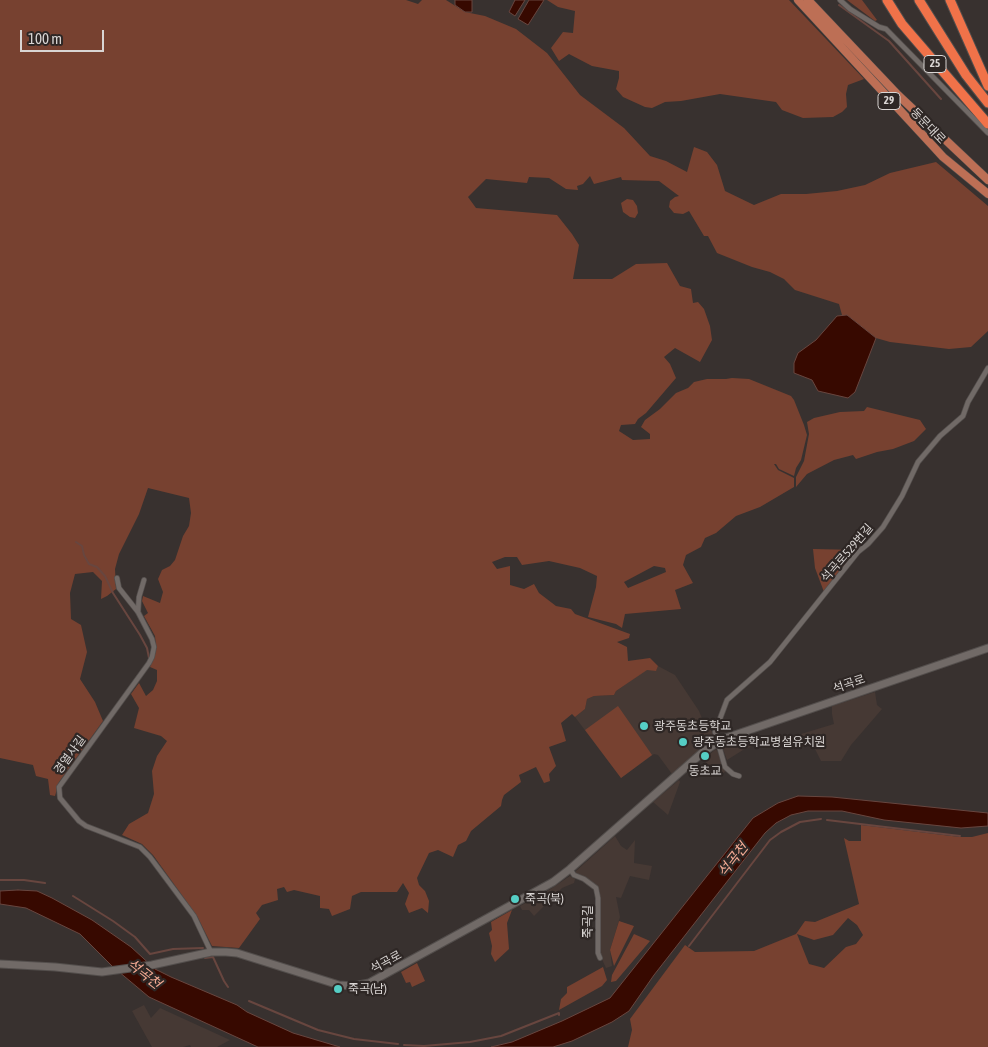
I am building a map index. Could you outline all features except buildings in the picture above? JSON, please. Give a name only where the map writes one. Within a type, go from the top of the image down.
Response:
[{"type":"highway","points":[[882,0],[954,87]]},
{"type":"highway","name":"25","points":[[887,0],[902,24],[954,87],[988,124]]},
{"type":"highway","name":"25","points":[[919,0],[966,74],[988,103]]},
{"type":"highway","points":[[950,0],[988,86]]},
{"type":"main road","name":"동문대로","points":[[798,0],[891,104],[943,157],[988,194]]},
{"type":"main road","name":"동문대로","points":[[808,0],[898,95],[988,180]]},
{"type":"street","points":[[840,0],[850,9],[878,27],[886,29],[988,133]]},
{"type":"street","name":"석곡로529번길","points":[[718,742],[715,732],[728,700],[770,662],[858,552],[883,527],[902,496],[918,462],[940,436],[964,416],[968,402],[988,368]]},
{"type":"street","name":"경열사길","points":[[117,578],[119,588],[138,612],[152,639],[154,647],[149,663],[60,786],[60,798],[86,826],[140,847],[150,857],[194,916],[211,952]]},
{"type":"street","points":[[138,612],[139,597],[144,580]]},
{"type":"street","name":"석곡로","points":[[0,964],[116,972],[211,952],[236,953],[338,984],[353,986],[369,983],[530,896],[570,870],[703,752],[718,742],[988,648]]},
{"type":"street","points":[[718,742],[726,767],[733,774],[739,776]]},
{"type":"street","name":"죽곡길","points":[[570,870],[574,875],[584,879],[596,888],[598,898],[598,953],[600,958]]},
{"type":"shaded area","points":[[0,0],[406,0],[418,4],[422,0],[446,0],[465,12],[485,16],[516,29],[547,53],[580,95],[624,128],[650,156],[666,161],[687,172],[694,147],[707,152],[717,165],[725,191],[754,205],[781,194],[837,191],[865,185],[890,173],[936,162],[988,206],[988,331],[971,347],[949,349],[890,342],[876,338],[847,315],[842,315],[839,304],[795,290],[784,279],[770,272],[717,253],[708,236],[704,236],[689,211],[683,214],[674,213],[669,207],[670,201],[679,196],[659,181],[622,180],[621,177],[594,184],[590,176],[583,184],[577,186],[578,190],[566,189],[549,178],[529,177],[527,183],[486,179],[468,197],[476,208],[557,215],[579,245],[573,279],[612,279],[636,264],[667,263],[680,286],[691,289],[693,303],[698,302],[704,309],[710,326],[712,340],[700,362],[675,348],[664,357],[670,364],[676,378],[635,424],[621,425],[619,431],[633,440],[650,439],[650,434],[641,427],[645,420],[660,409],[676,393],[688,388],[694,382],[707,379],[732,378],[749,379],[791,396],[807,435],[801,460],[794,476],[779,469],[774,464],[778,470],[794,478],[794,487],[760,507],[736,516],[716,533],[705,538],[701,547],[686,555],[683,565],[693,583],[675,590],[681,609],[625,614],[622,628],[616,624],[588,617],[597,576],[580,568],[549,561],[522,565],[517,557],[505,557],[492,562],[497,569],[510,566],[510,585],[524,589],[534,584],[539,593],[556,606],[571,609],[575,614],[630,634],[629,638],[617,642],[627,647],[628,661],[650,658],[658,666],[656,671],[647,670],[616,691],[614,695],[594,696],[587,699],[585,709],[575,717],[572,714],[561,723],[566,741],[549,747],[556,766],[549,774],[550,781],[544,783],[536,767],[519,775],[521,782],[504,795],[501,806],[471,831],[466,841],[458,845],[453,857],[438,850],[429,853],[417,878],[429,901],[428,913],[422,908],[409,913],[405,904],[409,893],[403,883],[397,892],[361,892],[352,896],[350,909],[332,916],[329,909],[320,908],[320,896],[294,890],[287,892],[284,887],[277,889],[278,900],[262,905],[256,913],[260,919],[239,948],[212,946],[197,916],[153,855],[142,844],[122,835],[129,824],[148,813],[154,794],[152,771],[157,756],[167,741],[161,736],[134,728],[139,708],[131,694],[139,683],[146,696],[153,690],[157,681],[157,670],[150,667],[156,647],[155,636],[144,616],[148,613],[142,601],[143,596],[160,603],[163,592],[158,579],[162,570],[170,566],[175,560],[183,536],[189,526],[191,513],[189,498],[148,488],[139,514],[119,554],[115,569],[116,589],[107,596],[101,599],[102,581],[93,572],[75,574],[70,593],[71,619],[81,625],[87,652],[80,679],[95,702],[103,721],[59,782],[55,796],[50,795],[48,779],[36,776],[33,765],[0,758]],"holes":[[[654,566],[665,568],[666,572],[628,588],[624,582]]]},
{"type":"shaded area","points":[[547,0],[789,0],[864,79],[848,85],[846,94],[847,107],[833,117],[803,118],[782,110],[776,102],[720,94],[665,102],[652,108],[645,107],[623,97],[616,89],[619,71],[592,66],[569,54],[559,61],[551,48],[563,32],[573,33],[575,11],[558,7]]},
{"type":"shaded area","points":[[847,0],[862,0],[877,20],[875,21]]},
{"type":"shaded area","points":[[627,199],[633,200],[637,206],[638,213],[635,218],[623,212],[621,203]]},
{"type":"shaded area","points":[[867,407],[920,420],[926,429],[914,441],[893,449],[856,459],[853,455],[834,460],[807,474],[796,487],[796,477],[804,461],[809,434],[807,422],[814,418],[840,412],[864,411]]},
{"type":"shaded area","points":[[813,549],[858,550],[824,592],[815,568]]},
{"type":"shaded area","name":"광주동초등학교","points":[[658,666],[675,675],[715,738],[672,774],[658,755],[654,754],[621,778],[575,717],[585,709],[587,699],[594,696],[614,695],[616,691],[647,669],[656,670]]},
{"type":"shaded area","points":[[875,692],[877,705],[882,709],[851,745],[841,761],[821,761],[813,745],[801,734],[834,724],[832,706]]},
{"type":"shaded area","points":[[618,706],[652,755],[621,778],[585,730]]},
{"type":"shaded area","points":[[751,734],[755,745],[727,760],[722,746]]},
{"type":"shaded area","points":[[716,749],[727,770],[720,776],[703,760]]},
{"type":"shaded area","points":[[679,780],[680,782],[668,815],[653,802]]},
{"type":"shaded area","points":[[861,825],[960,837],[972,837],[988,833],[988,1047],[628,1047],[632,1030],[630,1019],[685,945],[695,952],[754,951],[796,934],[805,921],[815,922],[859,904],[844,838],[849,841],[861,841]],"holes":[[[848,918],[857,925],[863,935],[856,944],[846,947],[824,968],[809,964],[797,934],[814,940],[833,935]]]},
{"type":"shaded area","points":[[615,836],[621,846],[627,850],[635,840],[634,863],[652,866],[649,880],[630,876],[621,898],[616,897],[620,917],[610,950],[612,966],[606,968],[599,953],[597,887],[575,873]]},
{"type":"shaded area","points":[[570,876],[575,879],[574,883],[562,888],[534,916],[529,910],[522,910],[520,906]]},
{"type":"shaded area","points":[[512,910],[507,923],[509,949],[495,962],[491,954],[492,946],[489,933],[492,930],[491,922]]},
{"type":"shaded area","points":[[619,921],[634,926],[614,966],[610,950]]},
{"type":"shaded area","points":[[634,934],[650,941],[616,981],[611,982],[612,975]]},
{"type":"shaded area","points":[[417,963],[425,981],[412,987],[410,982],[406,983],[401,972]]},
{"type":"shaded area","points":[[603,967],[607,980],[602,986],[559,1010],[561,999],[567,993],[567,987]]},
{"type":"shaded area","points":[[144,1005],[151,1018],[160,1008],[230,1040],[217,1047],[191,1047],[190,1045],[183,1047],[152,1047],[132,1011]]},
{"type":"water","points":[[455,0],[472,0],[472,12],[465,12],[455,5]]},
{"type":"water","points":[[515,0],[525,0],[515,16],[509,12]]},
{"type":"water","points":[[529,0],[544,0],[528,25],[518,19]]},
{"type":"water","points":[[847,315],[876,338],[855,392],[848,398],[818,391],[812,380],[794,373],[794,363],[798,353],[816,340],[837,316]]},
{"type":"water","name":"석곡천","points":[[798,796],[832,797],[988,813],[988,826],[961,828],[884,820],[842,811],[808,811],[791,815],[776,823],[765,833],[654,975],[629,1011],[612,1022],[572,1041],[553,1047],[491,1047],[512,1042],[610,998],[753,818],[778,803]]},
{"type":"water","name":"석곡천","points":[[0,891],[37,891],[92,920],[131,947],[155,969],[171,977],[237,1005],[247,1012],[293,1033],[340,1047],[258,1047],[149,997],[112,966],[80,934],[26,908],[0,904]]},
{"type":"waterway","points":[[839,5],[889,41],[941,99]]},
{"type":"waterway","points":[[76,542],[82,546],[89,564],[97,567],[105,576],[113,593],[147,648],[149,658]]},
{"type":"waterway","points":[[689,946],[770,840],[800,822],[821,819]]},
{"type":"waterway","points":[[827,820],[960,836]]},
{"type":"waterway","points":[[0,880],[24,880],[45,883]]},
{"type":"waterway","points":[[73,896],[135,937],[150,954],[173,949],[203,948]]},
{"type":"waterway","points":[[205,958],[213,957],[228,987]]},
{"type":"waterway","points":[[249,1001],[318,1030],[354,1039],[398,1044]]},
{"type":"waterway","points":[[404,1045],[424,1046],[470,1042],[501,1036],[559,1013],[559,1015]]},
{"type":"place","name":"광주동초등학교","points":[[644,726]]},
{"type":"place","name":"광주동초등학교병설유치원","points":[[683,742]]},
{"type":"place","name":"동초교","points":[[705,756]]},
{"type":"place","name":"죽곡(북)","points":[[515,899]]},
{"type":"place","name":"죽곡(남)","points":[[338,989]]}]
